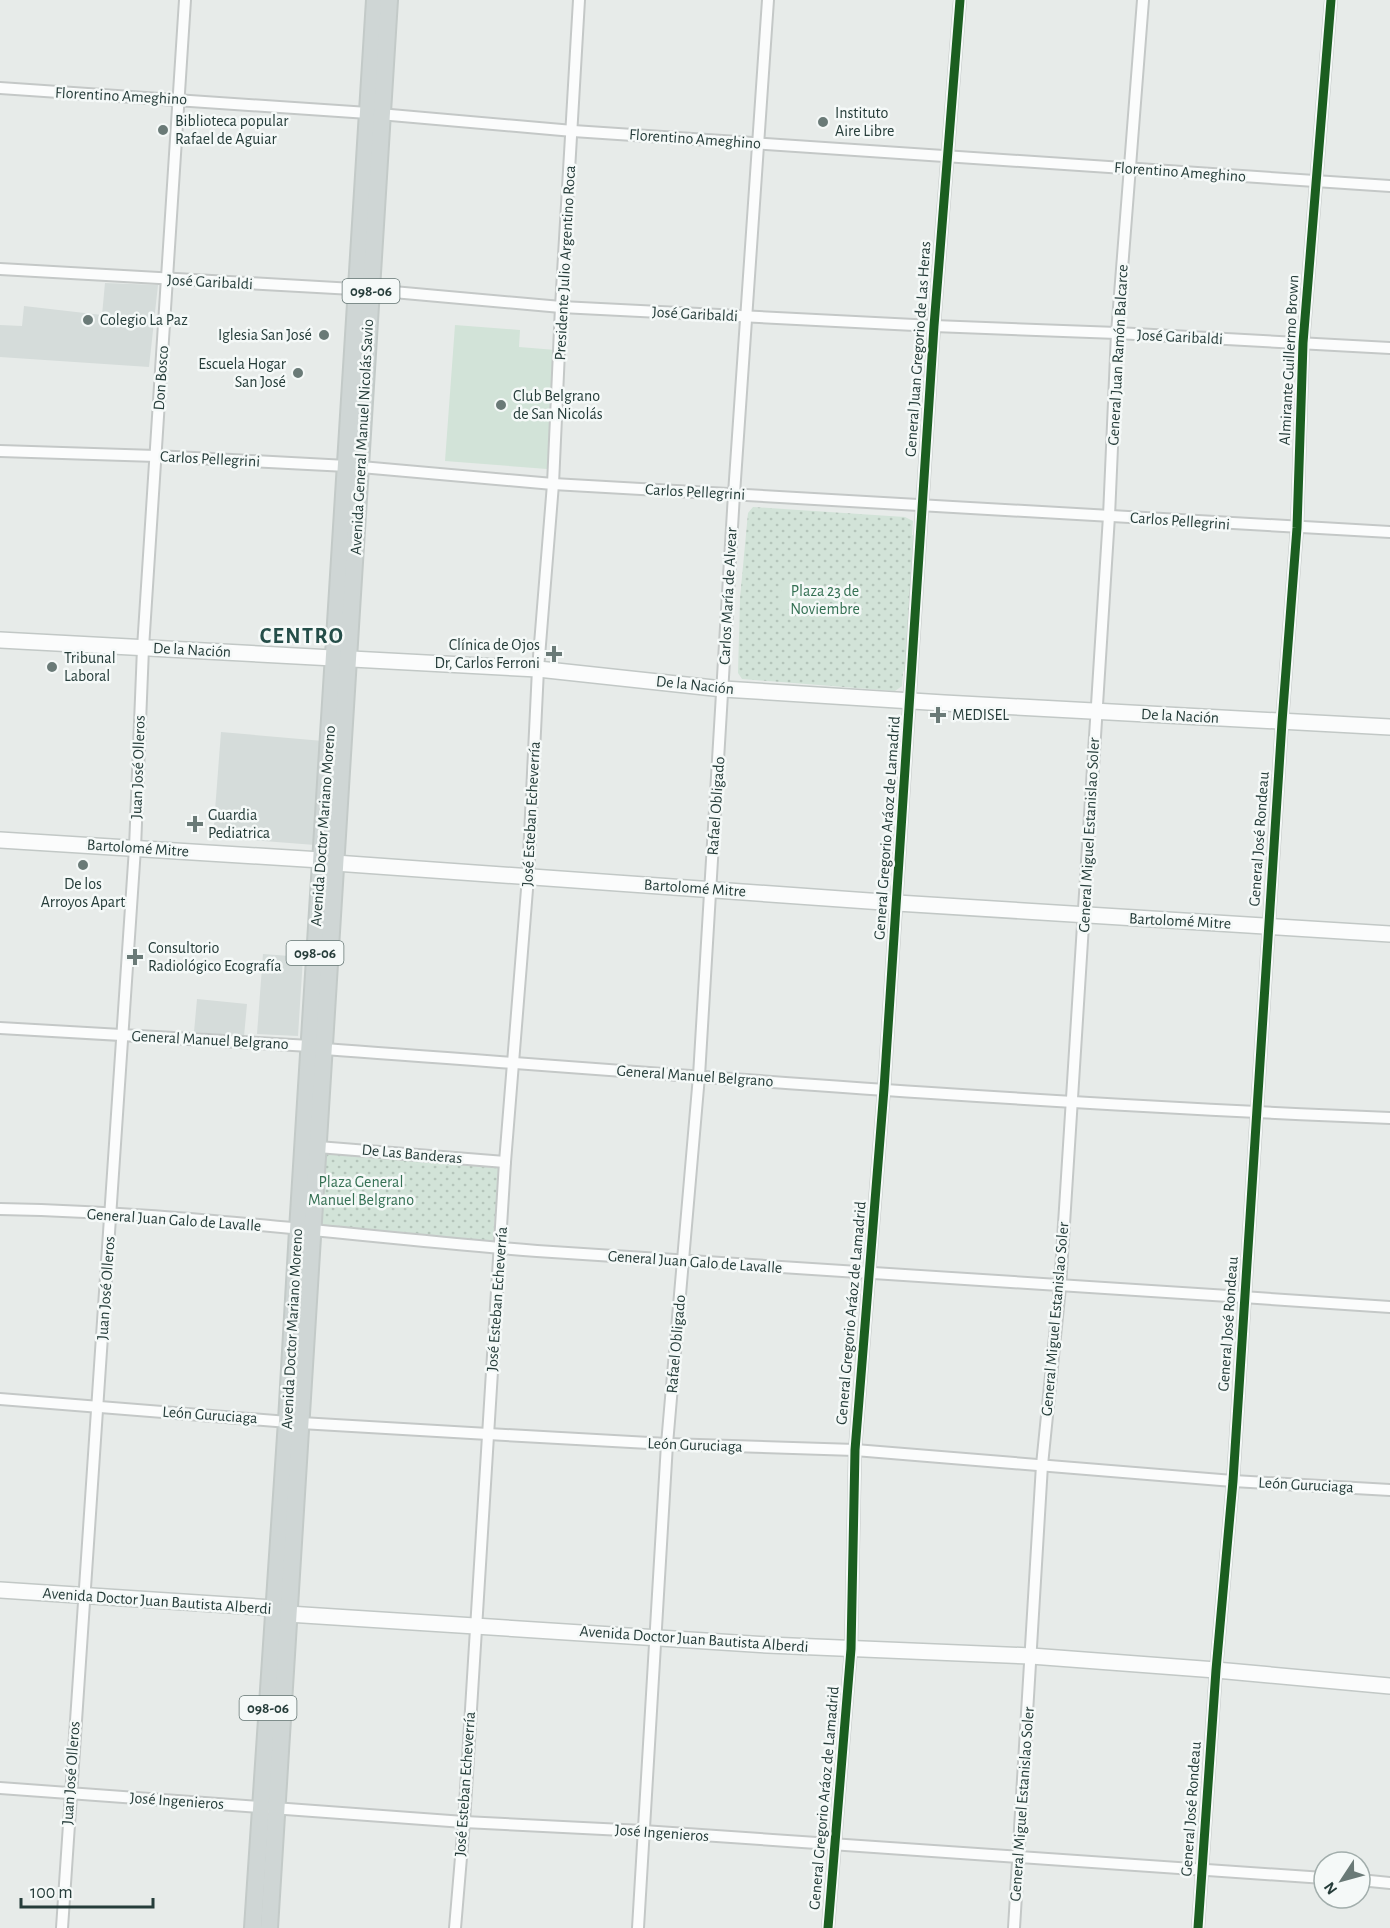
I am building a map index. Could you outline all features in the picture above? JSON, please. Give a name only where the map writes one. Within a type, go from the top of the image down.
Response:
[{"type":"main road","name":"Avenida General Manuel Nicolás Savio","points":[[375,0],[375,114]]},
{"type":"main road","name":"Avenida General Manuel Nicolás Savio","points":[[341,658],[375,114],[388,0]]},
{"type":"main road","name":"Avenida Doctor Mariano Moreno","points":[[253,1928],[268,1809],[341,658]]},
{"type":"main road","name":"Avenida Doctor Mariano Moreno","points":[[305,1229],[318,1147],[317,1048]]},
{"type":"main road","name":"Avenida Doctor Mariano Moreno","points":[[268,1809],[269,1928]]},
{"type":"street","name":"Don Bosco","points":[[143,648],[185,0]]},
{"type":"street","name":"Presidente Julio Argentino Roca","points":[[538,669],[553,484],[579,0]]},
{"type":"street","name":"Carlos María de Alvear","points":[[723,689],[768,0]]},
{"type":"street","name":"General Juan Gregorio de Las Heras","points":[[910,700],[934,326],[960,0]]},
{"type":"street","name":"General Juan Ramón Balcarce","points":[[1096,711],[1109,516],[1117,333],[1143,0]]},
{"type":"street","name":"Almirante Guillermo Brown","points":[[1282,722],[1297,528],[1303,343],[1330,0]]},
{"type":"street","name":"Florentino Ameghino","points":[[0,88],[178,99],[573,131],[1390,186]]},
{"type":"street","name":"José Garibaldi","points":[[0,269],[364,290],[561,307],[1390,348]]},
{"type":"street","name":"Carlos Pellegrini","points":[[0,451],[354,466],[553,484],[1390,532]]},
{"type":"street","name":"De la Nación","points":[[0,640],[538,669],[723,689],[1390,727]]},
{"type":"street","name":"Juan José Olleros","points":[[62,1928],[135,848],[143,648]]},
{"type":"street","name":"José Esteban Echeverría","points":[[455,1928],[464,1822],[505,1162],[528,877],[538,669]]},
{"type":"street","name":"Rafael Obligado","points":[[638,1928],[667,1444],[699,1076],[723,689]]},
{"type":"street","name":"General Gregorio Aráoz de Lamadrid","points":[[828,1928],[851,1649],[855,1450],[884,1089],[910,700]]},
{"type":"street","name":"General Miguel Estanislao Soler","points":[[1014,1928],[1042,1465],[1060,1287],[1096,711]]},
{"type":"street","name":"General José Rondeau","points":[[1198,1928],[1216,1670],[1233,1481],[1282,722]]},
{"type":"street","name":"Bartolomé Mitre","points":[[0,840],[897,903],[1390,934]]},
{"type":"street","name":"General Manuel Belgrano","points":[[0,1028],[317,1048],[884,1089],[1257,1113],[1390,1118]]},
{"type":"street","name":"De Las Banderas","points":[[318,1147],[505,1162]]},
{"type":"street","name":"General Juan Galo de Lavalle","points":[[0,1209],[305,1229],[500,1248],[684,1262],[1390,1307]]},
{"type":"street","name":"León Guruciaga","points":[[0,1399],[294,1422],[488,1434],[667,1444],[855,1450],[1233,1481],[1390,1490]]},
{"type":"street","name":"Avenida Doctor Juan Bautista Alberdi","points":[[0,1590],[655,1637],[851,1649],[1031,1656],[1390,1686]]},
{"type":"street","name":"José Ingenieros","points":[[0,1788],[268,1809],[643,1831],[1312,1877]]},
{"type":"street","points":[[1372,1881],[1390,1883]]},
{"type":"shaded area","name":"Colegio La Paz","points":[[105,283],[158,285],[149,367],[0,357],[0,325],[22,326],[24,306],[102,315]]},
{"type":"shaded area","points":[[221,732],[323,741],[315,845],[213,837]]},
{"type":"shaded area","points":[[263,954],[303,957],[298,1036],[257,1034]]},
{"type":"shaded area","points":[[197,999],[247,1004],[244,1036],[194,1032]]},
{"type":"green space","name":"Club Belgrano de San Nicolás","points":[[455,325],[520,330],[519,347],[556,350],[547,469],[445,461]]},
{"type":"green space","name":"Plaza 23 de Noviembre","points":[[753,507],[905,517],[913,521],[912,535],[915,536],[906,669],[903,672],[902,686],[895,691],[742,679],[738,673],[740,598],[748,513]]},
{"type":"green space","points":[[782,581],[818,584],[816,612],[780,609]]},
{"type":"green space","name":"Plaza General Manuel Belgrano","points":[[324,1150],[499,1166],[493,1241],[317,1225]]},
{"type":"cycle path","points":[[828,1928],[851,1649],[855,1450],[884,1089],[934,326],[960,0]]},
{"type":"cycle path","points":[[1198,1928],[1216,1670],[1233,1481],[1282,722],[1297,528],[1303,343],[1331,0]]},
{"type":"place","name":"Instituto Aire Libre","points":[[823,122]]},
{"type":"place","name":"Biblioteca popular Rafael de Aguiar","points":[[163,130]]},
{"type":"place","name":"Colegio La Paz","points":[[88,320]]},
{"type":"place","name":"Iglesia San José","points":[[324,335]]},
{"type":"place","name":"Escuela Hogar San José","points":[[298,373]]},
{"type":"place","name":"Club Belgrano de San Nicolás","points":[[501,405]]},
{"type":"place","name":"Clínica de Ojos Dr, Carlos Ferroni","points":[[554,654]]},
{"type":"place","name":"Tribunal Laboral","points":[[52,667]]},
{"type":"place","name":"MEDISEL","points":[[938,715]]},
{"type":"place","name":"Guardia Pediatrica","points":[[195,824]]},
{"type":"place","name":"De los Arroyos Apart","points":[[83,865]]},
{"type":"place","name":"Consultorio Radiológico Ecografía","points":[[135,957]]},
{"type":"district","name":"CENTRO","points":[[302,636]]}]
